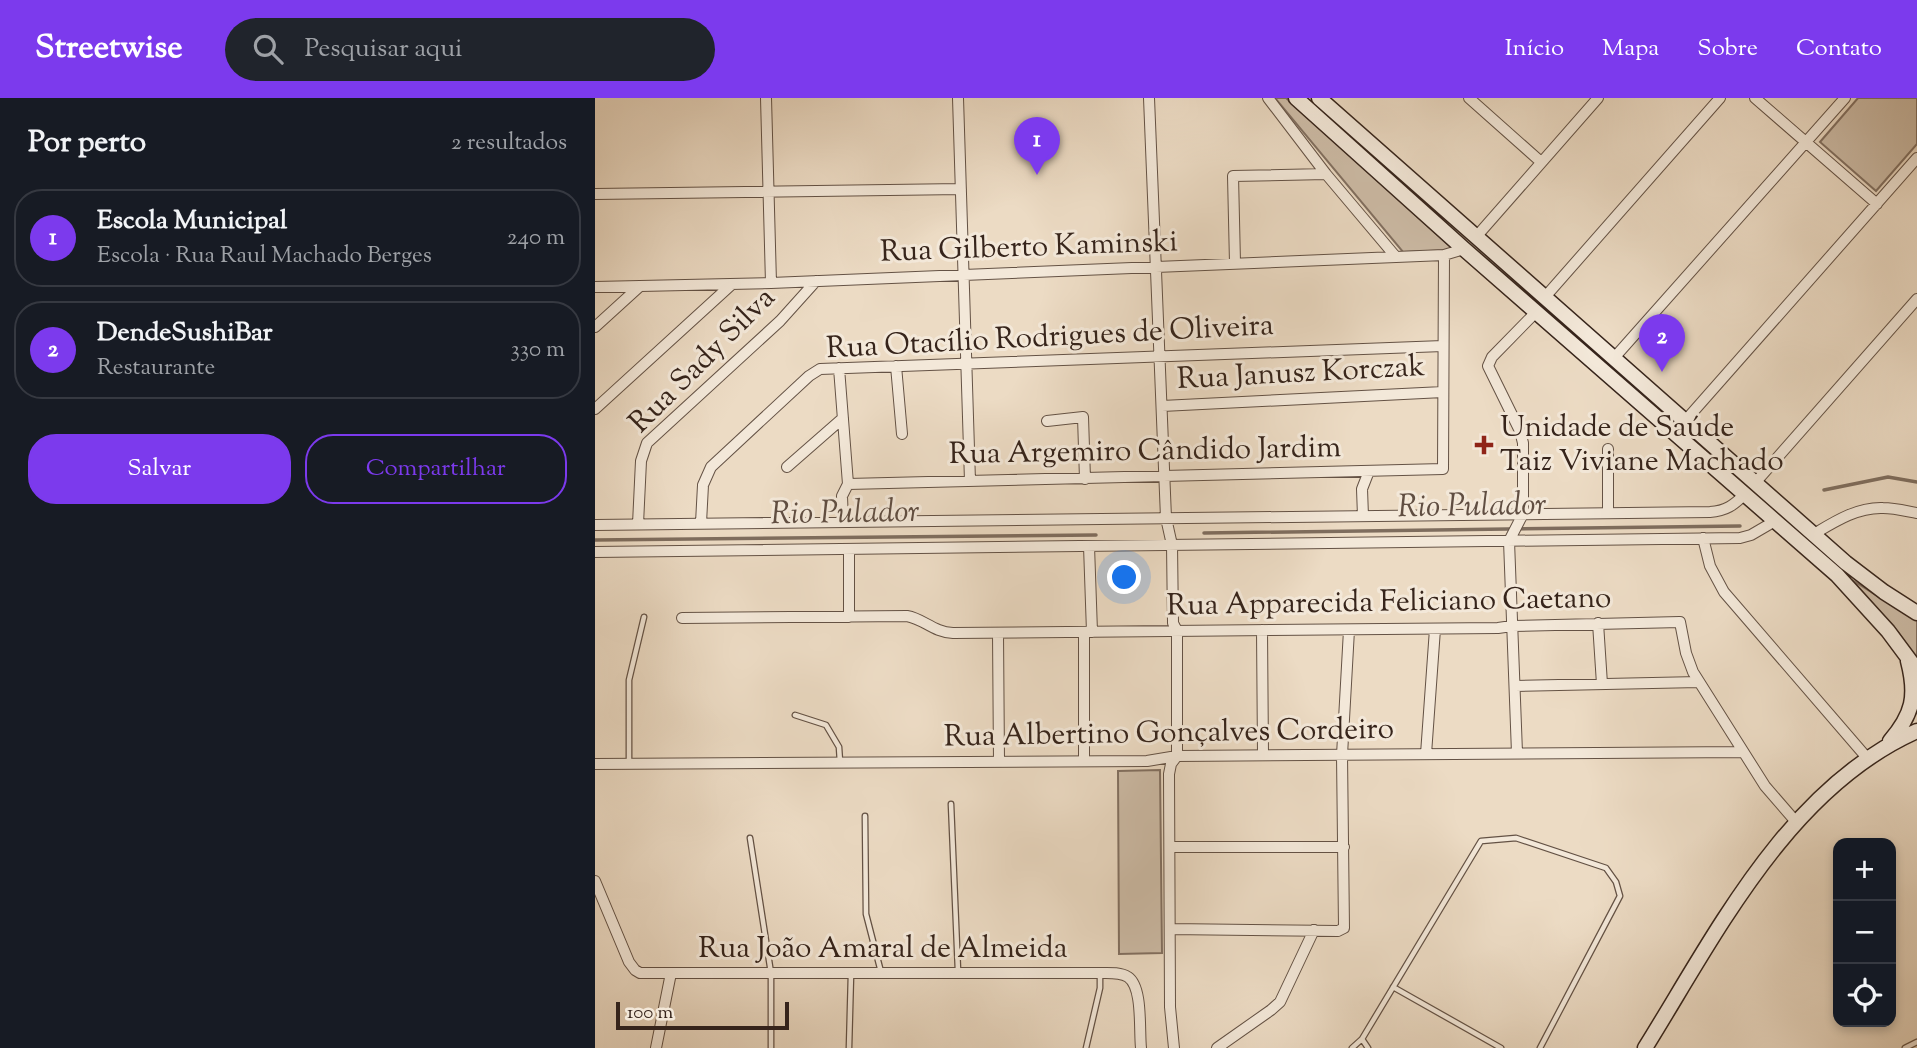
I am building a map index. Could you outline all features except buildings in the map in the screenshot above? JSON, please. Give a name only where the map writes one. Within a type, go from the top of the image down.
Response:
[{"type":"main road","points":[[1296,98],[1464,249],[1750,488],[1814,534],[1864,577],[1917,613]]},
{"type":"main road","points":[[1319,98],[1685,421],[1750,488],[1775,521],[1853,591],[1917,670]]},
{"type":"main road","points":[[1464,249],[1476,237]]},
{"type":"main road","points":[[1885,747],[1900,729],[1912,706],[1914,686],[1907,656]]},
{"type":"main road","points":[[1645,1048],[1744,891],[1797,823],[1824,794],[1868,759],[1917,731]]},
{"type":"street","points":[[766,98],[771,283]]},
{"type":"street","points":[[958,98],[970,481]]},
{"type":"street","points":[[1149,98],[1166,518],[1172,545],[1173,623],[1177,631],[1177,756],[1171,764],[1169,774],[1170,1007],[1174,1048]]},
{"type":"street","points":[[1268,98],[1395,257]]},
{"type":"street","points":[[1469,98],[1541,162]]},
{"type":"street","points":[[1476,237],[1598,98]]},
{"type":"street","points":[[1545,297],[1720,98]]},
{"type":"street","points":[[1755,98],[1877,204]]},
{"type":"street","points":[[1614,358],[1845,98]]},
{"type":"street","points":[[1685,421],[1917,158]]},
{"type":"street","points":[[1235,264],[1233,176],[1326,173]]},
{"type":"street","points":[[595,194],[961,189]]},
{"type":"street","name":"Rua Gilberto Kaminski","points":[[595,287],[731,285],[1444,255],[1464,249]]},
{"type":"street","points":[[1443,392],[1444,255]]},
{"type":"street","name":"Rua Sady Silva","points":[[638,524],[641,461],[647,443],[780,321],[816,281]]},
{"type":"street","points":[[595,409],[731,285]]},
{"type":"street","points":[[595,327],[639,287]]},
{"type":"street","points":[[595,524],[1717,511],[1734,505],[1917,299]]},
{"type":"street","points":[[1517,753],[1509,541],[1523,514],[1522,437],[1488,366],[1492,357],[1537,311]]},
{"type":"street","name":"Rua Otacílio Rodrigues de Oliveira","points":[[701,523],[703,485],[711,467],[809,376],[820,369],[1444,346]]},
{"type":"street","points":[[896,366],[902,434]]},
{"type":"street","points":[[839,368],[848,484],[842,496],[842,522]]},
{"type":"street","name":"Rua Janusz Korczak","points":[[1162,406],[1443,392]]},
{"type":"street","name":"Rua Argemiro Cândido Jardim","points":[[848,484],[1443,469],[1443,392]]},
{"type":"street","points":[[1047,421],[1083,417],[1085,479]]},
{"type":"street","points":[[787,467],[843,418]]},
{"type":"street","points":[[1608,449],[1608,513]]},
{"type":"street","points":[[1363,516],[1362,489],[1369,471]]},
{"type":"street","points":[[1814,534],[1844,517],[1876,508],[1917,513]]},
{"type":"street","points":[[595,552],[1746,537],[1775,521]]},
{"type":"street","points":[[1703,538],[1710,566],[1724,592],[1868,759]]},
{"type":"street","points":[[1084,761],[1089,546]]},
{"type":"street","points":[[849,549],[849,617]]},
{"type":"street","name":"Rua Apparecida Feliciano Caetano","points":[[682,618],[911,617],[947,633],[1435,629],[1680,622],[1688,663],[1699,682]]},
{"type":"street","points":[[1598,624],[1602,684]]},
{"type":"street","points":[[1426,754],[1435,629]]},
{"type":"street","points":[[1262,630],[1263,755]]},
{"type":"street","points":[[1170,929],[1343,930],[1342,755],[1349,630]]},
{"type":"street","points":[[998,633],[999,762]]},
{"type":"street","points":[[1515,686],[1699,682],[1769,792],[1797,823]]},
{"type":"street","name":"Rua Albertino Gonçalves Cordeiro","points":[[595,764],[1147,761],[1177,756],[1743,752]]},
{"type":"street","points":[[1170,846],[1343,847]]},
{"type":"street","name":"Rua João Amaral de Almeida","points":[[595,881],[629,962],[635,970],[646,973],[1124,975],[1130,978],[1138,992],[1141,1048]]},
{"type":"street","points":[[1217,1048],[1280,1002],[1314,930]]},
{"type":"street","points":[[656,1048],[671,973]]},
{"type":"lane","points":[[629,764],[629,680],[645,617]]},
{"type":"lane","points":[[795,715],[826,725],[839,747],[840,762]]},
{"type":"lane","points":[[951,804],[958,973]]},
{"type":"lane","points":[[865,816],[866,914],[881,973]]},
{"type":"lane","points":[[750,838],[771,973],[771,1048]]},
{"type":"lane","points":[[1352,1048],[1362,1040],[1481,841],[1516,838],[1607,868],[1616,882],[1620,896],[1540,1048]]},
{"type":"lane","points":[[849,1048],[851,973]]},
{"type":"lane","points":[[1086,1048],[1100,988],[1100,973]]},
{"type":"lane","points":[[1393,987],[1501,1048]]},
{"type":"lane","points":[[1362,1040],[1368,1048]]},
{"type":"lane","points":[[1905,1048],[1917,1042]]},
{"type":"shaded area","points":[[1275,98],[1286,98],[1454,250],[1403,252]]},
{"type":"shaded area","points":[[1858,98],[1917,98],[1917,144],[1876,191],[1820,142]]},
{"type":"shaded area","points":[[1852,580],[1917,621],[1917,659],[1898,632]]},
{"type":"shaded area","points":[[1160,770],[1162,953],[1119,954],[1118,771]]},
{"type":"waterway","name":"Rio Pulador","points":[[1824,490],[1888,477],[1917,482]]},
{"type":"waterway","name":"Rio Pulador","points":[[1204,533],[1740,526]]},
{"type":"waterway","name":"Rio Pulador","points":[[595,540],[1096,535]]},
{"type":"place","name":"Escola Municipal","points":[[1037,175]]},
{"type":"place","name":"DendeSushiBar","points":[[1662,372]]},
{"type":"place","name":"Unidade de Saúde Taiz Viviane Machado","points":[[1484,445]]}]
